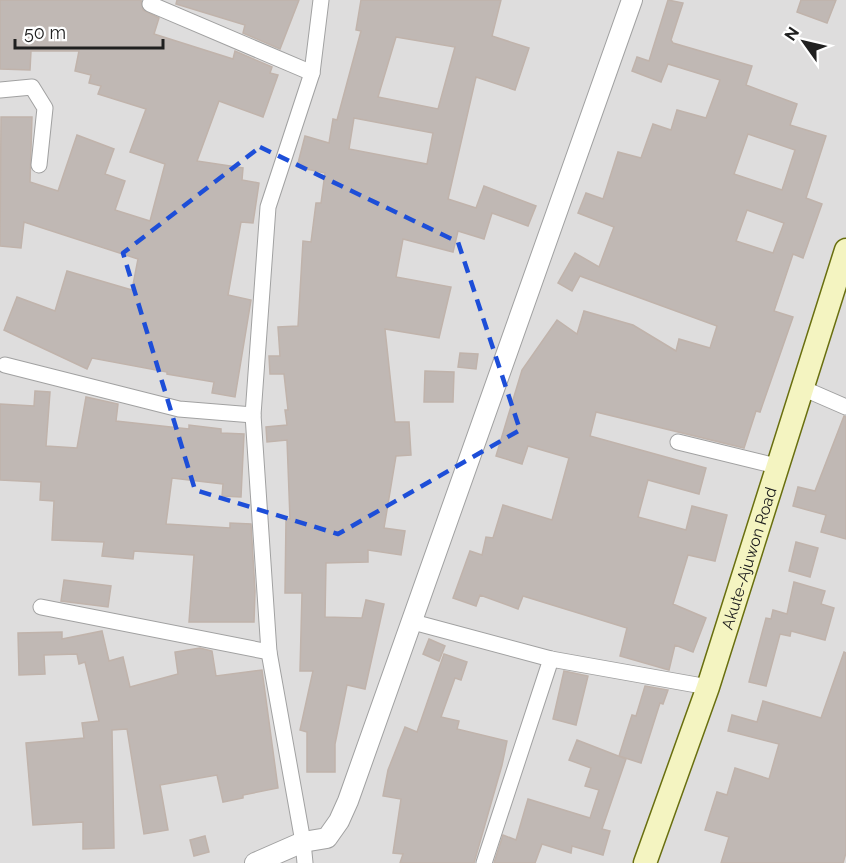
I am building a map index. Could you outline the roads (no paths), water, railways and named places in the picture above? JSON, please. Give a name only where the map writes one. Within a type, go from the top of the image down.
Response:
[{"type":"main road","name":"Akute-Ajuwon Road","points":[[645,863],[708,687],[800,387],[846,250]]},
{"type":"street","points":[[305,863],[269,652],[253,415],[268,207],[312,73],[321,0]]},
{"type":"street","points":[[255,863],[303,842],[327,838],[339,821],[413,622],[632,0]]},
{"type":"street","points":[[150,4],[312,73]]},
{"type":"street","points":[[0,90],[32,87],[45,108],[39,165]]},
{"type":"street","points":[[5,365],[179,409],[253,415]]},
{"type":"street","points":[[800,387],[846,406]]},
{"type":"street","points":[[678,442],[776,466]]},
{"type":"street","points":[[41,607],[269,652]]},
{"type":"street","points":[[413,622],[551,659],[708,687]]},
{"type":"street","points":[[484,863],[551,659]]}]
